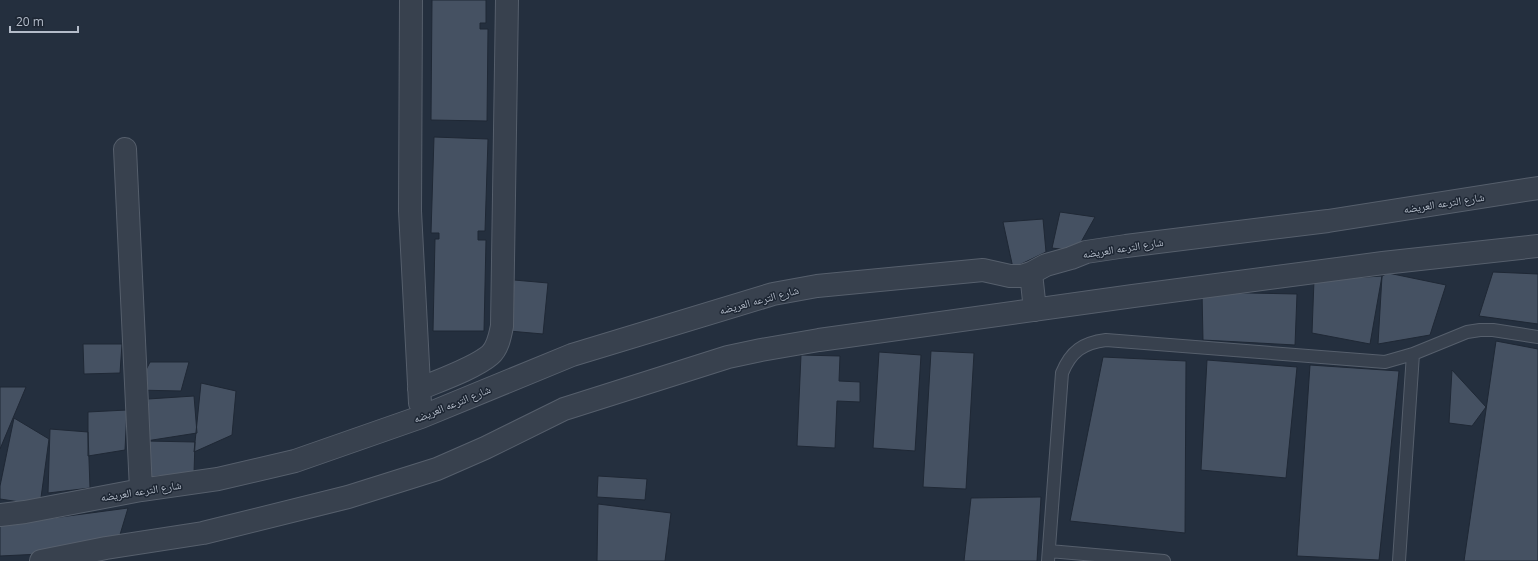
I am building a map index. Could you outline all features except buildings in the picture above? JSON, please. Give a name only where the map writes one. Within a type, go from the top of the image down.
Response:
[{"type":"street","points":[[411,0],[410,212],[420,417]]},
{"type":"street","points":[[419,389],[472,365],[491,354],[498,342],[502,326],[507,0]]},
{"type":"street","points":[[125,148],[140,490]]},
{"type":"street","name":"شارع الترعه العريضه","points":[[0,515],[25,512],[140,490],[218,479],[295,461],[420,417],[572,355],[773,294],[817,286],[982,270],[1010,276],[1022,276],[1031,274],[1046,265],[1086,252],[1328,221],[1538,188]]},
{"type":"street","points":[[41,561],[106,548],[203,533],[348,497],[437,469],[485,448],[564,409],[728,357],[761,350],[819,340],[1383,263],[1538,246]]},
{"type":"street","points":[[1031,274],[1035,310]]},
{"type":"lane","points":[[1164,561],[1048,556],[1062,373],[1067,362],[1074,353],[1083,346],[1106,340],[1384,362],[1413,354],[1454,336],[1473,331],[1493,330],[1538,337]]},
{"type":"lane","points":[[1399,561],[1413,354]]}]
